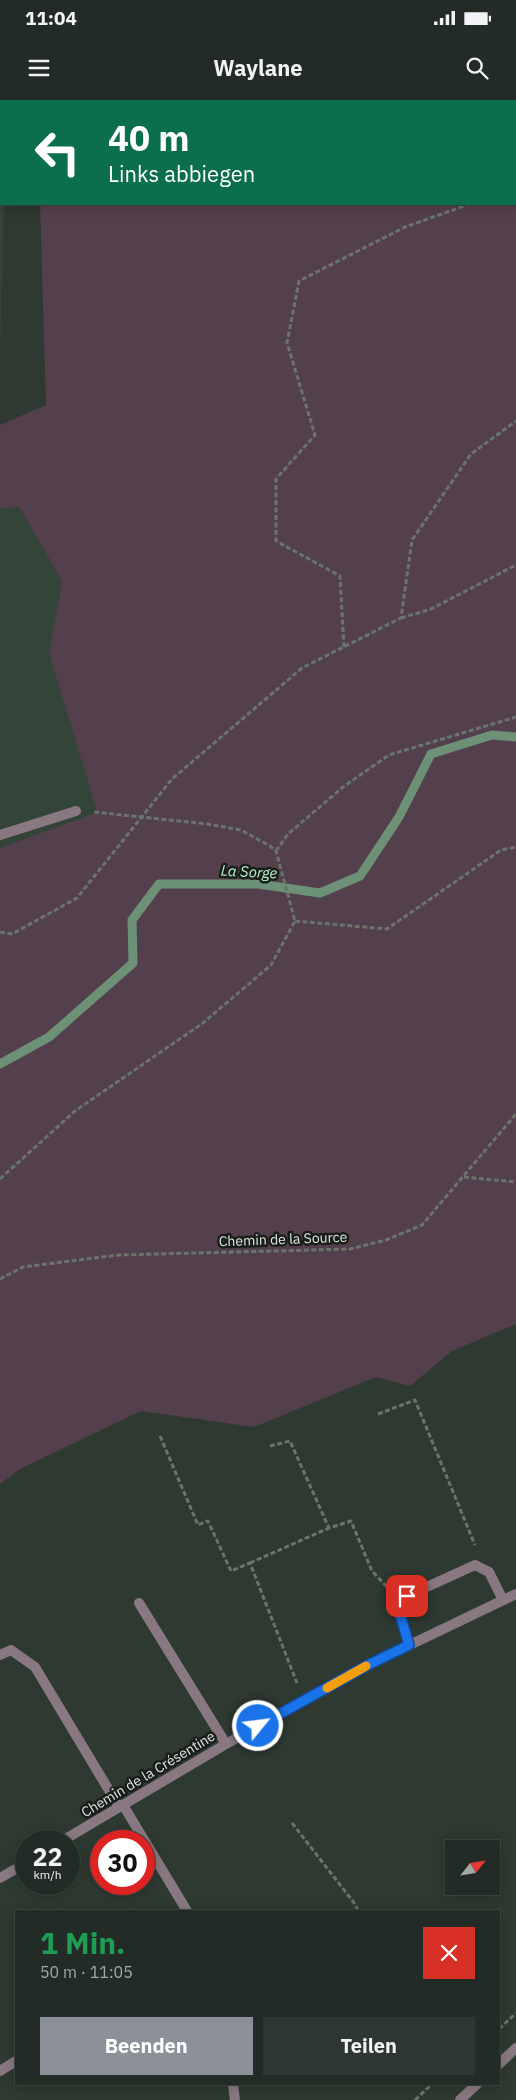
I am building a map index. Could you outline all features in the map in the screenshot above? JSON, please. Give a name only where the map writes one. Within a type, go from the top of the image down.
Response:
[{"type":"street","points":[[0,835],[76,810]]},
{"type":"street","points":[[409,1645],[400,1614],[407,1596],[475,1565],[481,1566],[488,1572],[503,1600]]},
{"type":"street","name":"Chemin de la Crésentine","points":[[80,1830],[226,1744],[368,1665],[516,1594]]},
{"type":"street","points":[[139,1603],[226,1744]]},
{"type":"street","points":[[0,1655],[11,1650],[35,1667],[186,1910]]},
{"type":"street","points":[[0,1878],[15,1869]]},
{"type":"street","points":[[500,2063],[516,2048]]},
{"type":"street","points":[[0,2071],[15,2062]]},
{"type":"street","points":[[233,2085],[236,2100]]},
{"type":"street","points":[[460,2100],[476,2085]]},
{"type":"path","points":[[344,647],[340,576],[276,541],[276,479],[315,435],[287,343],[299,280],[405,227],[467,205]]},
{"type":"path","points":[[401,618],[412,540],[471,454],[516,421]]},
{"type":"path","points":[[0,932],[12,934],[78,898],[172,779],[302,668],[401,618],[431,609],[516,565]]},
{"type":"path","points":[[276,851],[288,834],[343,787],[390,755],[516,717]]},
{"type":"path","points":[[0,1178],[75,1111],[203,1023],[271,965],[296,921],[276,851],[241,830],[76,810]]},
{"type":"path","points":[[296,921],[387,929],[501,850],[516,847]]},
{"type":"path","name":"Chemin de la Source","points":[[0,1279],[23,1267],[118,1255],[350,1249],[386,1240],[422,1225],[516,1114]]},
{"type":"path","points":[[463,1177],[516,1182]]},
{"type":"path","points":[[378,1414],[415,1400],[469,1530],[481,1566]]},
{"type":"path","points":[[160,1436],[198,1525],[208,1521],[231,1571],[329,1528],[351,1521],[372,1571],[404,1605]]},
{"type":"path","points":[[270,1446],[290,1441],[329,1528]]},
{"type":"path","points":[[250,1563],[298,1684]]},
{"type":"path","points":[[292,1823],[355,1904],[358,1910]]},
{"type":"path","points":[[500,2028],[516,2013]]},
{"type":"path","points":[[415,2100],[431,2085]]},
{"type":"shaded area","points":[[0,205],[4,205],[0,355]]},
{"type":"shaded area","points":[[40,205],[516,205],[516,1324],[452,1351],[410,1386],[376,1377],[254,1427],[141,1411],[20,1469],[0,1484],[0,848],[97,812],[49,653],[62,581],[19,507],[0,509],[0,425],[46,405]]},
{"type":"shaded area","points":[[19,507],[62,581],[49,653],[97,812],[0,848],[0,509]]},
{"type":"waterway","name":"La Sorge","points":[[0,1064],[49,1037],[133,963],[132,920],[159,884],[258,884],[320,893],[360,876],[399,817],[431,754],[492,735],[516,737]]},
{"type":"slow traffic","points":[[327,1688],[366,1666]]},
{"type":"route","points":[[258,1726],[368,1665],[409,1645],[400,1614],[407,1596]]}]
